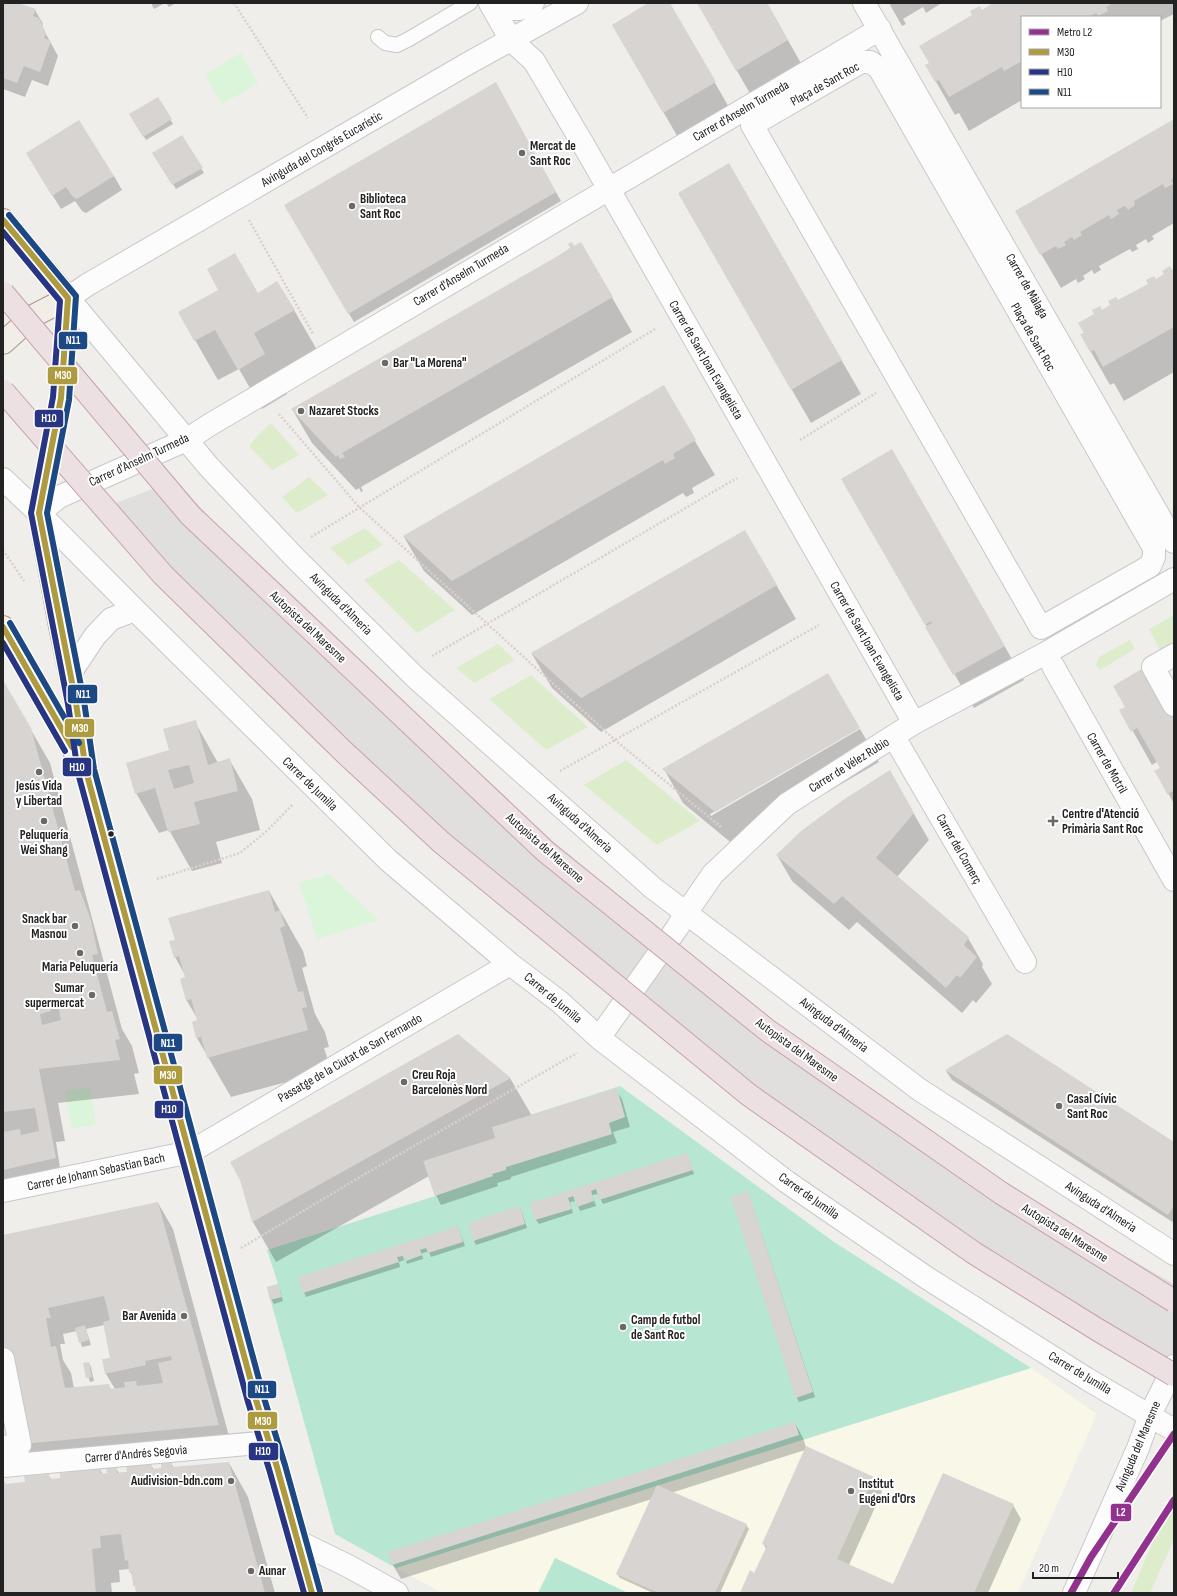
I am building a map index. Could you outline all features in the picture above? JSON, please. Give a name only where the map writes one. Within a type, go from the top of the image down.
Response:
[{"type":"highway","name":"Autopista del Maresme","points":[[3,293],[190,515],[545,851],[767,1030],[1001,1193],[1174,1301]]},
{"type":"highway","points":[[3,391],[163,575],[344,752],[441,842],[749,1095],[974,1253],[1174,1375]]},
{"type":"main road","points":[[3,220],[68,298],[60,398],[40,513],[60,626],[71,672],[86,771],[256,1400],[312,1593]]},
{"type":"main road","points":[[3,343],[33,316],[68,298]]},
{"type":"main road","points":[[3,627],[86,771]]},
{"type":"street","name":"Carrer de Sant Joan Evangelista","points":[[490,3],[511,40],[534,61],[609,188],[914,723]]},
{"type":"street","points":[[510,3],[513,9],[521,9],[533,3]]},
{"type":"street","name":"Avinguda del Congrés Eucarístic","points":[[68,298],[108,273],[577,3]]},
{"type":"street","name":"Carrer de Màlaga","points":[[864,3],[1174,542]]},
{"type":"street","name":"Carrer d'Anselm Turmeda","points":[[40,513],[59,497],[186,440],[210,424],[880,29]]},
{"type":"street","name":"Plaça de Sant Roc","points":[[861,62],[870,62],[879,68],[1154,548],[1154,557],[1150,566],[1041,628],[898,379],[752,125],[861,62]]},
{"type":"street","name":"Avinguda d'Almeria","points":[[68,298],[208,466],[295,558],[415,678],[653,888],[920,1090],[1174,1254]]},
{"type":"street","name":"Carrer de Jumilla","points":[[3,478],[40,513],[135,610],[388,860],[510,964],[560,1002],[591,1044],[787,1182],[927,1278],[1174,1430]]},
{"type":"street","name":"Carrer de Vélez Rubio","points":[[591,1044],[677,928],[714,874],[786,804],[914,723],[1046,653],[1174,579]]},
{"type":"street","points":[[71,672],[95,636],[111,619],[135,610]]},
{"type":"street","points":[[1174,655],[1153,667],[1174,705]]},
{"type":"street","name":"Carrer de Motril","points":[[1053,666],[1174,880]]},
{"type":"street","name":"Carrer del Comerç","points":[[894,737],[1024,962]]},
{"type":"street","name":"Passatge de la Ciutat de San Fernando","points":[[190,1152],[510,964]]},
{"type":"street","name":"Carrer de Johann Sebastian Bach","points":[[3,1191],[190,1152]]},
{"type":"street","points":[[3,1360],[20,1445],[3,1447]]},
{"type":"street","name":"Avinguda del Maresme","points":[[1074,1593],[1138,1448],[1150,1415],[1174,1366]]},
{"type":"street","name":"Carrer d'Andrés Segovia","points":[[3,1466],[269,1442]]},
{"type":"street","points":[[298,1542],[348,1566],[397,1593]]},
{"type":"lane","points":[[378,37],[385,43],[397,45],[470,3]]},
{"type":"path","points":[[234,3],[308,118]]},
{"type":"path","points":[[249,219],[314,336]]},
{"type":"path","points":[[311,537],[655,329]]},
{"type":"path","points":[[800,440],[898,379]]},
{"type":"path","points":[[276,411],[359,508],[615,740],[720,827]]},
{"type":"path","points":[[432,656],[737,478]]},
{"type":"path","points":[[3,550],[28,586]]},
{"type":"path","points":[[560,771],[819,625]]},
{"type":"path","points":[[157,879],[240,853],[268,830],[294,802]]},
{"type":"path","points":[[219,1263],[250,1242],[365,1174],[591,1044]]},
{"type":"shaded area","points":[[176,480],[220,529],[553,841],[714,974],[787,1031],[1010,1186],[1078,1229],[1174,1284],[1174,1390],[1010,1288],[484,891],[312,737],[92,512]]},
{"type":"shaded area","name":"Institut Eugeni d'Ors","points":[[1031,1368],[1097,1414],[1018,1593],[442,1593],[396,1568]]},
{"type":"green space","points":[[241,53],[258,84],[222,104],[205,74]]},
{"type":"green space","points":[[271,423],[299,455],[272,470],[249,446]]},
{"type":"green space","points":[[309,477],[328,495],[297,513],[282,497]]},
{"type":"green space","points":[[365,528],[383,545],[348,565],[330,548]]},
{"type":"green space","points":[[399,560],[455,610],[417,633],[364,580]]},
{"type":"green space","points":[[1174,615],[1174,642],[1160,650],[1149,629]]},
{"type":"green space","points":[[1130,640],[1135,649],[1100,670],[1096,665],[1099,657]]},
{"type":"green space","points":[[498,644],[515,660],[474,683],[456,668]]},
{"type":"green space","points":[[531,675],[588,727],[546,750],[489,699]]},
{"type":"green space","points":[[626,760],[700,821],[657,845],[584,785]]},
{"type":"green space","points":[[329,874],[379,920],[317,939],[299,883]]},
{"type":"green space","name":"Camp de futbol de Sant Roc","points":[[620,1086],[834,1242],[1031,1368],[396,1568],[335,1534],[267,1287],[278,1284],[267,1250],[435,1196],[423,1161],[497,1138],[493,1127]]},
{"type":"green space","points":[[90,1087],[96,1125],[72,1129],[65,1091]]},
{"type":"green space","points":[[1174,1493],[1174,1539],[1150,1593],[1131,1593]]},
{"type":"green space","points":[[555,1558],[628,1593],[538,1593]]},
{"type":"building","points":[[3,3],[18,3],[36,9],[33,16],[39,18],[46,33],[44,38],[51,41],[40,72],[24,66],[17,83],[3,78]]},
{"type":"building","points":[[648,3],[670,3],[716,82],[663,113],[612,25]]},
{"type":"building","points":[[697,3],[767,3],[788,40],[736,71]]},
{"type":"building","points":[[993,3],[1113,3],[1106,7],[1108,11],[1098,16],[1096,13],[1091,16],[1021,16],[1021,62],[1004,71],[1002,67],[949,97],[939,80],[935,82],[925,65],[929,63],[919,46],[972,15],[970,11],[980,6],[982,10]]},
{"type":"building","points":[[496,82],[556,192],[348,314],[284,205]]},
{"type":"building","points":[[158,97],[172,119],[143,137],[129,114]]},
{"type":"building","points":[[1174,119],[1174,178],[1171,180],[1173,184],[1165,188],[1163,184],[1134,201],[1135,205],[1128,210],[1125,206],[1117,210],[1119,214],[1111,219],[1109,215],[1080,232],[1082,235],[1074,240],[1072,237],[1064,242],[1066,245],[1058,249],[1056,246],[1040,255],[1015,211]]},
{"type":"building","points":[[79,120],[114,176],[77,199],[73,197],[66,187],[52,196],[26,153]]},
{"type":"building","points":[[182,135],[203,168],[172,185],[152,153]]},
{"type":"building","points":[[729,163],[842,360],[791,390],[678,193]]},
{"type":"building","points":[[572,242],[574,246],[581,242],[613,297],[342,453],[345,457],[340,459],[338,455],[336,457],[291,409],[556,257],[570,248],[568,244]]},
{"type":"building","points":[[235,253],[258,293],[277,281],[295,310],[254,333],[265,354],[238,370],[215,330],[194,341],[178,312],[218,290],[207,269]]},
{"type":"building","points":[[1170,266],[1172,270],[1174,269],[1174,327],[1103,367],[1094,350],[1090,352],[1080,334],[1084,333],[1078,323],[1094,314],[1092,310],[1100,306],[1102,310],[1110,305],[1108,301],[1116,297],[1118,300],[1148,284],[1146,280],[1154,276],[1156,279],[1164,274],[1162,271]]},
{"type":"building","points":[[664,385],[696,440],[673,454],[675,458],[665,464],[663,460],[452,581],[403,536]]},
{"type":"building","points":[[892,449],[1005,646],[953,675],[925,627],[932,623],[931,621],[925,625],[841,479]]},
{"type":"building","points":[[745,530],[777,585],[669,648],[581,698],[531,653]]},
{"type":"building","points":[[1145,667],[1174,718],[1174,793],[1173,791],[1167,794],[1154,771],[1160,768],[1137,728],[1131,732],[1119,710],[1125,707],[1113,686]]},
{"type":"building","points":[[828,673],[860,728],[715,812],[662,769]]},
{"type":"building","points":[[3,680],[31,728],[75,891],[79,890],[81,893],[91,920],[98,954],[92,955],[107,1012],[112,1011],[120,1039],[115,1040],[120,1060],[39,1069],[56,1158],[3,1170],[3,1132],[20,1129],[21,1135],[39,1131],[35,1108],[3,1112]],"holes":[[[64,1003],[58,1005],[61,1020],[42,1025],[40,1014],[51,1011],[50,1006]]]},
{"type":"building","points":[[196,720],[208,765],[230,758],[238,791],[194,802],[200,824],[168,832],[155,788],[135,794],[126,763],[169,750],[163,729]],"holes":[[[189,765],[194,783],[174,789],[168,770]]]},
{"type":"building","points":[[890,770],[914,813],[876,858],[969,937],[964,945],[977,957],[960,978],[957,975],[946,988],[842,896],[834,904],[776,855],[801,831],[843,800]]},
{"type":"building","points":[[269,890],[275,912],[280,910],[285,926],[280,928],[298,992],[303,991],[307,1007],[302,1008],[308,1030],[207,1058],[201,1037],[196,1038],[192,1022],[197,1020],[191,999],[186,1001],[180,979],[185,977],[179,956],[174,958],[169,941],[175,940],[168,918]]},
{"type":"building","points":[[458,1034],[511,1078],[252,1222],[240,1180],[230,1162]]},
{"type":"building","name":"Casal Cívic Sant Roc","points":[[1007,1034],[1174,1142],[1174,1206],[1168,1215],[945,1070]]},
{"type":"building","points":[[617,1088],[625,1117],[609,1123],[612,1134],[506,1167],[506,1170],[492,1174],[493,1176],[435,1196],[423,1161],[495,1138],[492,1127]]},
{"type":"building","points":[[687,1153],[693,1170],[599,1200],[596,1189],[591,1191],[594,1201],[577,1207],[573,1196],[568,1198],[572,1209],[535,1220],[530,1203]]},
{"type":"building","points":[[748,1191],[813,1392],[796,1398],[731,1197]]},
{"type":"building","points":[[158,1202],[219,1425],[23,1444],[3,1342],[3,1235]],"holes":[[[104,1296],[110,1320],[103,1322],[110,1358],[102,1359],[105,1374],[146,1365],[145,1361],[171,1356],[172,1360],[158,1363],[163,1383],[137,1386],[136,1381],[124,1382],[125,1387],[110,1389],[109,1384],[65,1388],[56,1346],[51,1347],[46,1318],[51,1318],[48,1308]],[[161,1310],[162,1315],[135,1321],[134,1316]]]},
{"type":"building","points":[[520,1206],[525,1224],[473,1241],[468,1223]]},
{"type":"building","points":[[458,1226],[463,1242],[428,1253],[426,1248],[420,1250],[422,1255],[404,1260],[403,1256],[397,1257],[399,1262],[303,1293],[298,1277]]},
{"type":"building","points":[[278,1285],[282,1297],[270,1300],[267,1287]]},
{"type":"building","points":[[85,1325],[89,1340],[79,1343],[75,1328]]},
{"type":"building","points":[[89,1362],[92,1377],[86,1378],[83,1363]]},
{"type":"building","points":[[795,1422],[799,1435],[392,1565],[388,1552]]},
{"type":"building","points":[[806,1446],[874,1477],[837,1559],[893,1584],[943,1473],[1014,1504],[974,1593],[740,1593],[750,1570],[754,1573],[767,1546],[762,1544]]},
{"type":"building","points":[[172,1462],[172,1467],[229,1462],[265,1593],[136,1593],[135,1586],[133,1586],[132,1572],[129,1573],[128,1560],[125,1561],[121,1534],[100,1536],[101,1548],[92,1549],[96,1593],[3,1593],[3,1480],[5,1484],[25,1482],[24,1476],[49,1474],[50,1479],[60,1478],[60,1473],[100,1468],[101,1474],[107,1473],[106,1468],[117,1467],[117,1473],[127,1472],[126,1466],[152,1464],[152,1469],[161,1468],[161,1463]]},
{"type":"building","points":[[657,1485],[747,1524],[715,1593],[659,1593],[616,1574]]},
{"type":"metro line","name":"L2","points":[[1071,1593],[1091,1557],[1174,1434]]},
{"type":"metro line","name":"L2","points":[[1114,1593],[1174,1500]]},
{"type":"transit line","name":"N11","points":[[9,215],[76,296],[69,400],[47,513],[84,701],[94,769],[264,1398],[285,1465],[320,1591]]},
{"type":"transit line","name":"M30","points":[[3,220],[68,298],[61,398],[39,513],[76,703],[86,771],[256,1400],[277,1467],[312,1593]]},
{"type":"transit line","name":"H10","points":[[3,232],[60,301],[53,397],[31,513],[68,704],[78,773],[248,1402],[269,1469],[304,1593]]},
{"type":"transit line","name":"N11","points":[[10,623],[79,743]]},
{"type":"transit line","name":"M30","points":[[3,627],[72,747]]},
{"type":"transit line","name":"H10","points":[[3,643],[65,751]]},
{"type":"place","name":"Mercat de Sant Roc","points":[[522,153]]},
{"type":"place","name":"Biblioteca Sant Roc","points":[[352,206]]},
{"type":"place","name":"Bar \"La Morena\"","points":[[385,363]]},
{"type":"place","name":"Nazaret Stocks","points":[[301,411]]},
{"type":"place","name":"Jesús Vida y Libertad","points":[[39,772]]},
{"type":"place","name":"Peluquería Wei Shang","points":[[44,821]]},
{"type":"place","name":"Centre d'Atenció Primària Sant Roc","points":[[1053,821]]},
{"type":"place","name":"Snack bar Masnou","points":[[75,926]]},
{"type":"place","name":"Maria Peluquería","points":[[80,953]]},
{"type":"place","name":"Sumar supermercat","points":[[92,995]]},
{"type":"place","name":"Creu Roja Barcelonès Nord","points":[[404,1082]]},
{"type":"place","name":"Casal Cívic Sant Roc","points":[[1059,1106]]},
{"type":"place","name":"Bar Avenida","points":[[184,1316]]},
{"type":"place","name":"Camp de futbol de Sant Roc","points":[[623,1327]]},
{"type":"place","name":"Audivision-bdn.com","points":[[231,1481]]},
{"type":"place","name":"Institut Eugeni d'Ors","points":[[851,1491]]},
{"type":"place","name":"Aunar","points":[[251,1571]]}]
